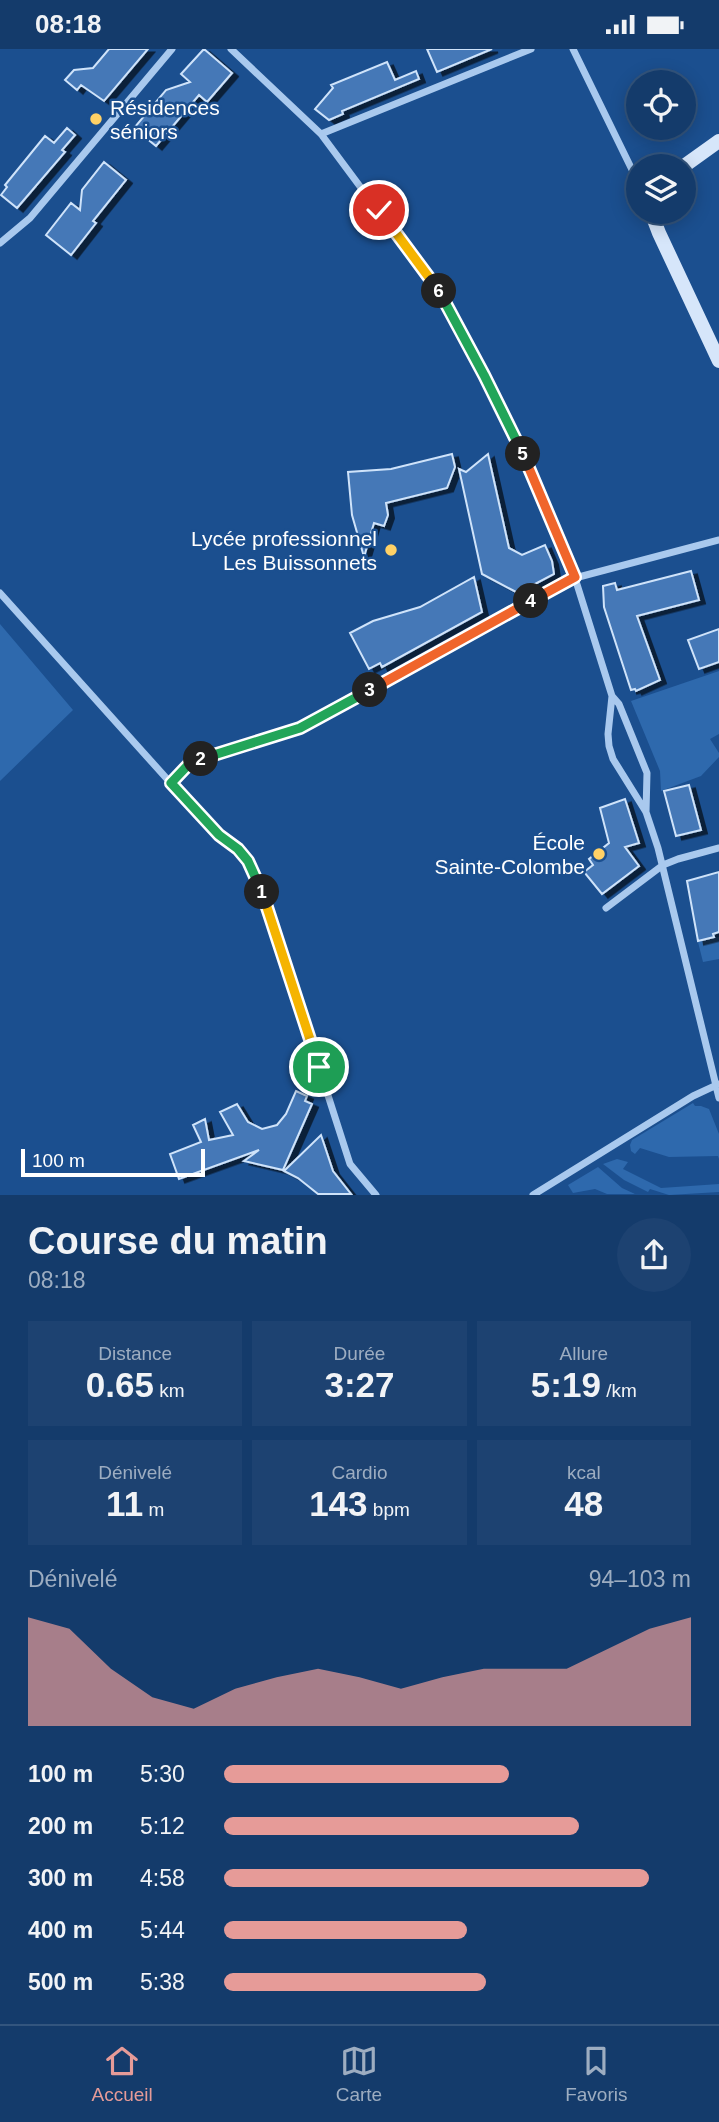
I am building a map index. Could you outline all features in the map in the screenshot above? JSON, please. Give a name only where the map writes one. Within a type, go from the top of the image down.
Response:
[{"type":"main road","points":[[696,157],[719,141]]},
{"type":"main road","points":[[656,224],[714,339],[719,361]]},
{"type":"street","points":[[0,243],[30,218],[172,49]]},
{"type":"street","points":[[231,49],[321,134],[443,298],[517,441],[575,577],[612,696],[648,773],[646,812]]},
{"type":"street","points":[[321,134],[531,49]]},
{"type":"street","points":[[573,49],[626,157]]},
{"type":"street","points":[[171,783],[190,763],[300,728],[575,577],[719,540]]},
{"type":"street","points":[[0,593],[219,835],[238,849],[248,861],[267,905],[351,1164],[376,1195]]},
{"type":"street","points":[[612,696],[609,746],[613,759],[646,812],[663,866],[719,1098]]},
{"type":"street","points":[[606,908],[663,866],[719,848]]},
{"type":"street","points":[[533,1195],[693,1096],[717,1085]]},
{"type":"shaded area","points":[[0,624],[73,710],[0,781]]},
{"type":"shaded area","points":[[719,671],[719,734],[710,739],[719,757],[701,776],[661,791],[660,771],[631,701]]},
{"type":"shaded area","points":[[719,937],[719,959],[703,962],[698,942]]},
{"type":"shaded area","points":[[693,1103],[695,1106],[709,1109],[719,1134],[719,1159],[718,1156],[669,1157],[640,1148],[635,1154],[631,1151],[632,1140]]},
{"type":"shaded area","points":[[617,1159],[628,1162],[623,1169],[661,1188],[719,1184],[719,1192],[669,1195],[650,1189],[648,1192],[624,1180],[603,1164]]},
{"type":"shaded area","points":[[598,1167],[622,1188],[635,1194],[607,1194],[595,1189],[573,1193],[568,1185]]},
{"type":"building","points":[[109,49],[148,49],[104,101],[81,85],[77,90],[65,80],[74,70],[93,68]]},
{"type":"building","points":[[204,49],[232,73],[207,102],[199,95],[156,146],[134,128],[166,90],[190,82],[181,74]]},
{"type":"building","points":[[427,49],[492,49],[437,72]]},
{"type":"building","points":[[387,62],[395,80],[416,71],[419,79],[342,111],[343,114],[329,120],[315,109],[333,88],[331,85]]},
{"type":"building","points":[[67,128],[75,135],[62,150],[65,152],[17,208],[1,195],[7,187],[5,185],[45,136],[54,143]]},
{"type":"building","points":[[104,162],[126,180],[93,221],[96,223],[71,255],[46,235],[71,203],[80,210],[82,190]]},
{"type":"building","points":[[452,454],[455,467],[447,488],[386,503],[388,515],[384,526],[374,523],[364,557],[352,515],[348,472],[391,469]]},
{"type":"building","points":[[488,454],[509,548],[522,555],[545,545],[552,561],[554,574],[518,593],[482,574],[459,469],[466,472]]},
{"type":"building","points":[[691,571],[699,600],[637,616],[660,680],[636,691],[631,690],[604,607],[603,586],[615,583],[617,590]]},
{"type":"building","points":[[474,577],[482,612],[382,667],[380,663],[369,669],[350,633],[373,621],[420,607]]},
{"type":"building","points":[[719,629],[719,662],[699,669],[688,640]]},
{"type":"building","points":[[689,785],[701,830],[676,836],[664,791]]},
{"type":"building","points":[[625,799],[639,843],[625,847],[639,866],[602,894],[584,872],[593,865],[589,859],[609,843],[600,808]]},
{"type":"building","points":[[719,872],[719,932],[713,934],[714,937],[698,941],[687,881]]},
{"type":"building","points":[[296,1091],[307,1096],[305,1101],[312,1104],[283,1170],[244,1161],[259,1150],[179,1179],[170,1154],[201,1142],[193,1125],[205,1119],[209,1140],[233,1135],[220,1112],[237,1104],[248,1122],[262,1129],[277,1125],[286,1114]]},
{"type":"building","points":[[321,1135],[333,1171],[351,1194],[318,1194],[284,1171]]},
{"type":"place","name":"Résidences séniors","points":[[96,119]]},
{"type":"place","name":"Lycée professionnel Les Buissonnets","points":[[391,550]]},
{"type":"place","name":"École Sainte-Colombe","points":[[599,854]]},
{"type":"route","points":[[319,1067],[267,905],[248,861],[203,819],[171,783],[190,763],[300,728],[575,577],[517,441],[443,298],[379,210]]}]
